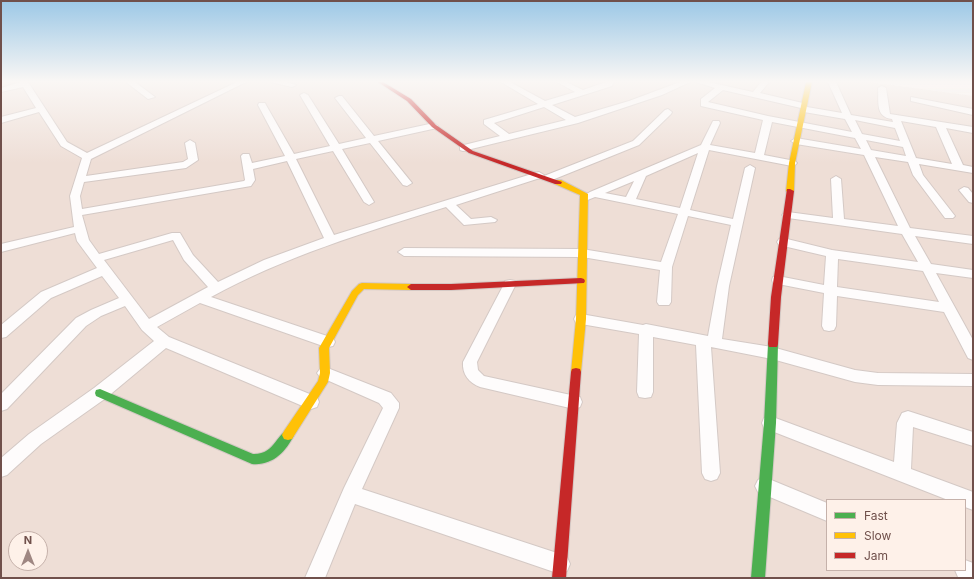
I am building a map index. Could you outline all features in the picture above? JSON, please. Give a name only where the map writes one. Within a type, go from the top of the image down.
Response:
[{"type":"street","points":[[187,109],[86,158],[75,196],[76,213],[82,241],[147,326],[164,341],[311,402]]},
{"type":"street","points":[[265,109],[290,157],[331,242]]},
{"type":"street","points":[[313,109],[369,202]]},
{"type":"street","points":[[348,109],[407,183]]},
{"type":"street","points":[[418,109],[434,126],[463,148],[480,156],[543,176],[589,196],[630,201],[737,223]]},
{"type":"street","points":[[507,137],[488,122],[526,109]]},
{"type":"street","points":[[554,109],[575,121]]},
{"type":"street","points":[[463,148],[575,121],[613,109]]},
{"type":"street","points":[[725,109],[768,119],[906,145]]},
{"type":"street","points":[[759,578],[764,486],[770,423],[772,353],[778,280],[788,215],[792,163],[799,125],[804,109]]},
{"type":"street","points":[[809,109],[849,117],[897,121],[914,110],[926,109]]},
{"type":"street","points":[[844,109],[868,153],[906,231],[928,267],[973,354]]},
{"type":"street","points":[[884,109],[884,113],[897,121],[922,181],[949,216]]},
{"type":"street","points":[[959,109],[973,112]]},
{"type":"street","points":[[1,120],[41,110],[64,144],[86,158]]},
{"type":"street","points":[[914,110],[940,125],[973,130]]},
{"type":"street","points":[[147,326],[265,264],[449,204],[543,176],[636,143],[668,112]]},
{"type":"street","points":[[759,157],[768,119]]},
{"type":"street","points":[[664,302],[666,267],[705,147],[716,123]]},
{"type":"street","points":[[940,125],[959,168]]},
{"type":"street","points":[[248,167],[434,126]]},
{"type":"street","points":[[796,141],[973,170]]},
{"type":"street","points":[[80,180],[186,165],[193,160],[190,143]]},
{"type":"street","points":[[589,196],[705,147],[792,163]]},
{"type":"street","points":[[76,213],[242,185],[249,181],[246,156]]},
{"type":"street","points":[[711,474],[709,341],[750,168]]},
{"type":"street","points":[[630,201],[642,174]]},
{"type":"street","points":[[836,179],[839,223]]},
{"type":"street","points":[[964,190],[973,200]]},
{"type":"street","points":[[350,494],[560,571],[580,319],[582,253],[589,196]]},
{"type":"street","points":[[449,204],[468,223],[473,224],[491,220]]},
{"type":"street","points":[[788,215],[973,240]]},
{"type":"street","points":[[1,248],[79,229]]},
{"type":"street","points":[[95,259],[176,235],[186,255],[218,289]]},
{"type":"street","points":[[783,242],[832,254],[973,274]]},
{"type":"street","points":[[404,252],[582,253],[666,267]]},
{"type":"street","points":[[829,326],[829,290],[832,254]]},
{"type":"street","points":[[1,333],[7,321],[46,295],[104,270]]},
{"type":"street","points":[[778,280],[829,290],[949,308]]},
{"type":"street","points":[[100,393],[247,458],[257,461],[265,460],[272,456],[311,402],[323,382],[326,373],[323,353],[355,293],[362,286],[445,288],[581,281]]},
{"type":"street","points":[[510,284],[470,362],[472,375],[480,381],[574,402]]},
{"type":"street","points":[[200,298],[328,342]]},
{"type":"street","points":[[1,404],[81,322],[96,313],[128,300]]},
{"type":"street","points":[[580,319],[646,329],[772,353],[855,376],[878,379],[973,380]]},
{"type":"street","points":[[644,392],[646,329]]},
{"type":"street","points":[[1,469],[41,434],[100,393],[164,341]]},
{"type":"street","points":[[315,578],[350,494],[391,408],[391,404],[385,398],[326,373]]},
{"type":"street","points":[[902,474],[905,424],[908,418],[973,439]]},
{"type":"street","points":[[770,423],[973,501]]},
{"type":"street","points":[[764,486],[826,512]]},
{"type":"shaded area","points":[[1,109],[973,109],[973,578],[1,578]]},
{"type":"traffic: fast","points":[[758,578],[770,423],[773,344]]},
{"type":"traffic: fast","points":[[100,393],[252,459],[259,459],[269,456],[277,450],[288,435]]},
{"type":"traffic: slow","points":[[790,191],[792,163],[803,109]]},
{"type":"traffic: slow","points":[[558,182],[584,194],[581,319],[576,372]]},
{"type":"traffic: slow","points":[[288,435],[323,382],[325,373],[324,348],[355,293],[362,286],[411,287]]},
{"type":"traffic: jam","points":[[418,109],[434,126],[471,152],[558,182]]},
{"type":"traffic: jam","points":[[773,344],[776,297],[790,191]]},
{"type":"traffic: jam","points":[[411,287],[451,287],[581,281]]},
{"type":"traffic: jam","points":[[559,578],[576,372]]}]
